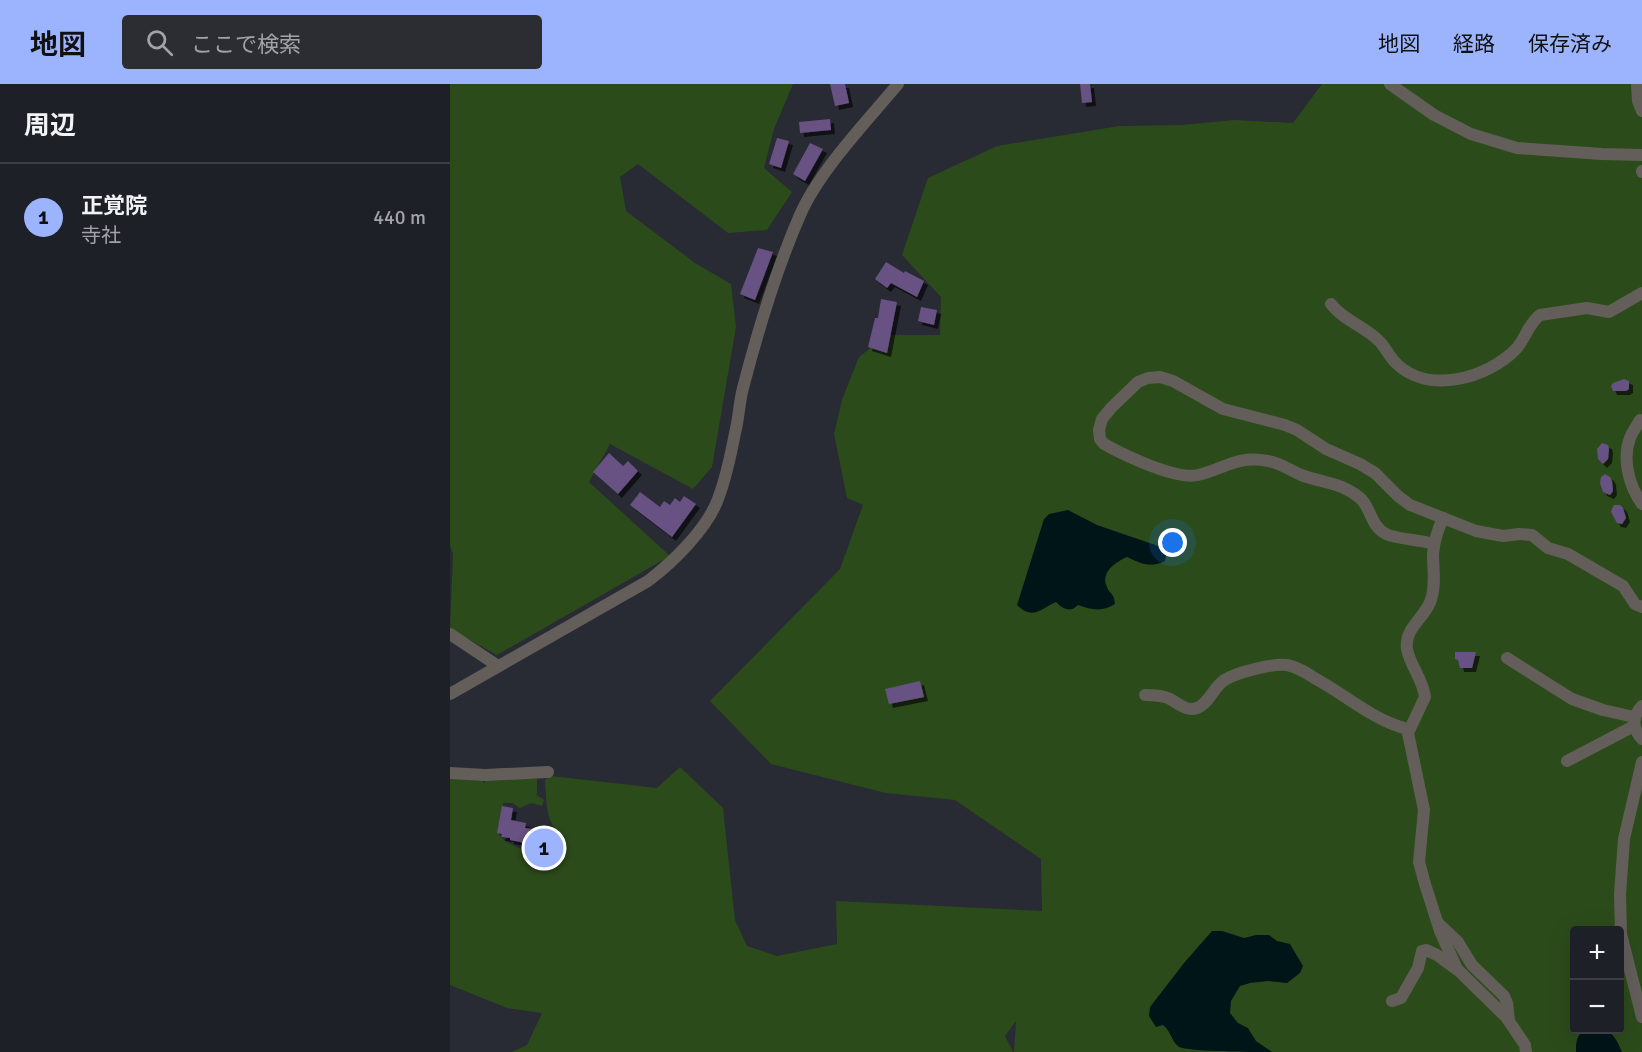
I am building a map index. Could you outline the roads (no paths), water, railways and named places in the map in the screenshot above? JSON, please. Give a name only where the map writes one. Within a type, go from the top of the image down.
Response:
[{"type":"street","points":[[450,694],[648,581],[676,557],[704,522],[718,498],[736,430],[740,397],[750,359],[801,212],[817,185],[898,84]]},
{"type":"street","points":[[1390,84],[1434,115],[1471,134],[1517,148],[1642,155]]},
{"type":"street","points":[[1636,84],[1642,111]]},
{"type":"street","points":[[1331,304],[1337,312],[1376,337],[1385,346],[1395,363],[1427,379],[1442,381],[1474,375],[1504,360],[1520,344],[1533,320],[1539,315],[1587,308],[1609,312],[1642,293]]},
{"type":"street","points":[[1434,544],[1387,535],[1378,529],[1362,499],[1352,492],[1337,483],[1305,476],[1276,463],[1254,459],[1234,461],[1190,476],[1145,464],[1104,444],[1100,439],[1099,430],[1102,420],[1120,398],[1138,382],[1160,377],[1173,381],[1223,410],[1297,430],[1326,449],[1375,473],[1410,505],[1476,531],[1503,536],[1532,535],[1548,548],[1568,554],[1623,586],[1635,604],[1642,607]]},
{"type":"street","points":[[1640,420],[1630,439],[1627,460],[1629,477],[1635,495],[1642,504]]},
{"type":"street","points":[[1443,518],[1434,544],[1434,589],[1431,600],[1408,637],[1409,655],[1420,678],[1425,697],[1422,708],[1408,729],[1424,810],[1419,862],[1437,923],[1457,969]]},
{"type":"street","points":[[450,634],[498,666]]},
{"type":"street","points":[[1507,658],[1572,699],[1634,722],[1642,739]]},
{"type":"street","points":[[1145,695],[1166,698],[1187,709],[1196,709],[1203,705],[1220,683],[1229,677],[1270,666],[1287,665],[1298,668],[1326,684],[1381,719],[1408,729]]},
{"type":"street","points":[[1567,761],[1634,722],[1642,706]]},
{"type":"street","points":[[1642,762],[1624,839],[1620,894],[1622,934],[1642,1017]]},
{"type":"street","points":[[450,773],[485,775],[548,772]]},
{"type":"street","points":[[1437,923],[1458,942],[1472,964],[1504,996],[1509,1022]]},
{"type":"street","points":[[1392,1001],[1401,998],[1418,968],[1422,951],[1431,951],[1457,969],[1494,1004],[1525,1045],[1526,1052]]},
{"type":"place","name":"正覚院","points":[[544,848]]}]
